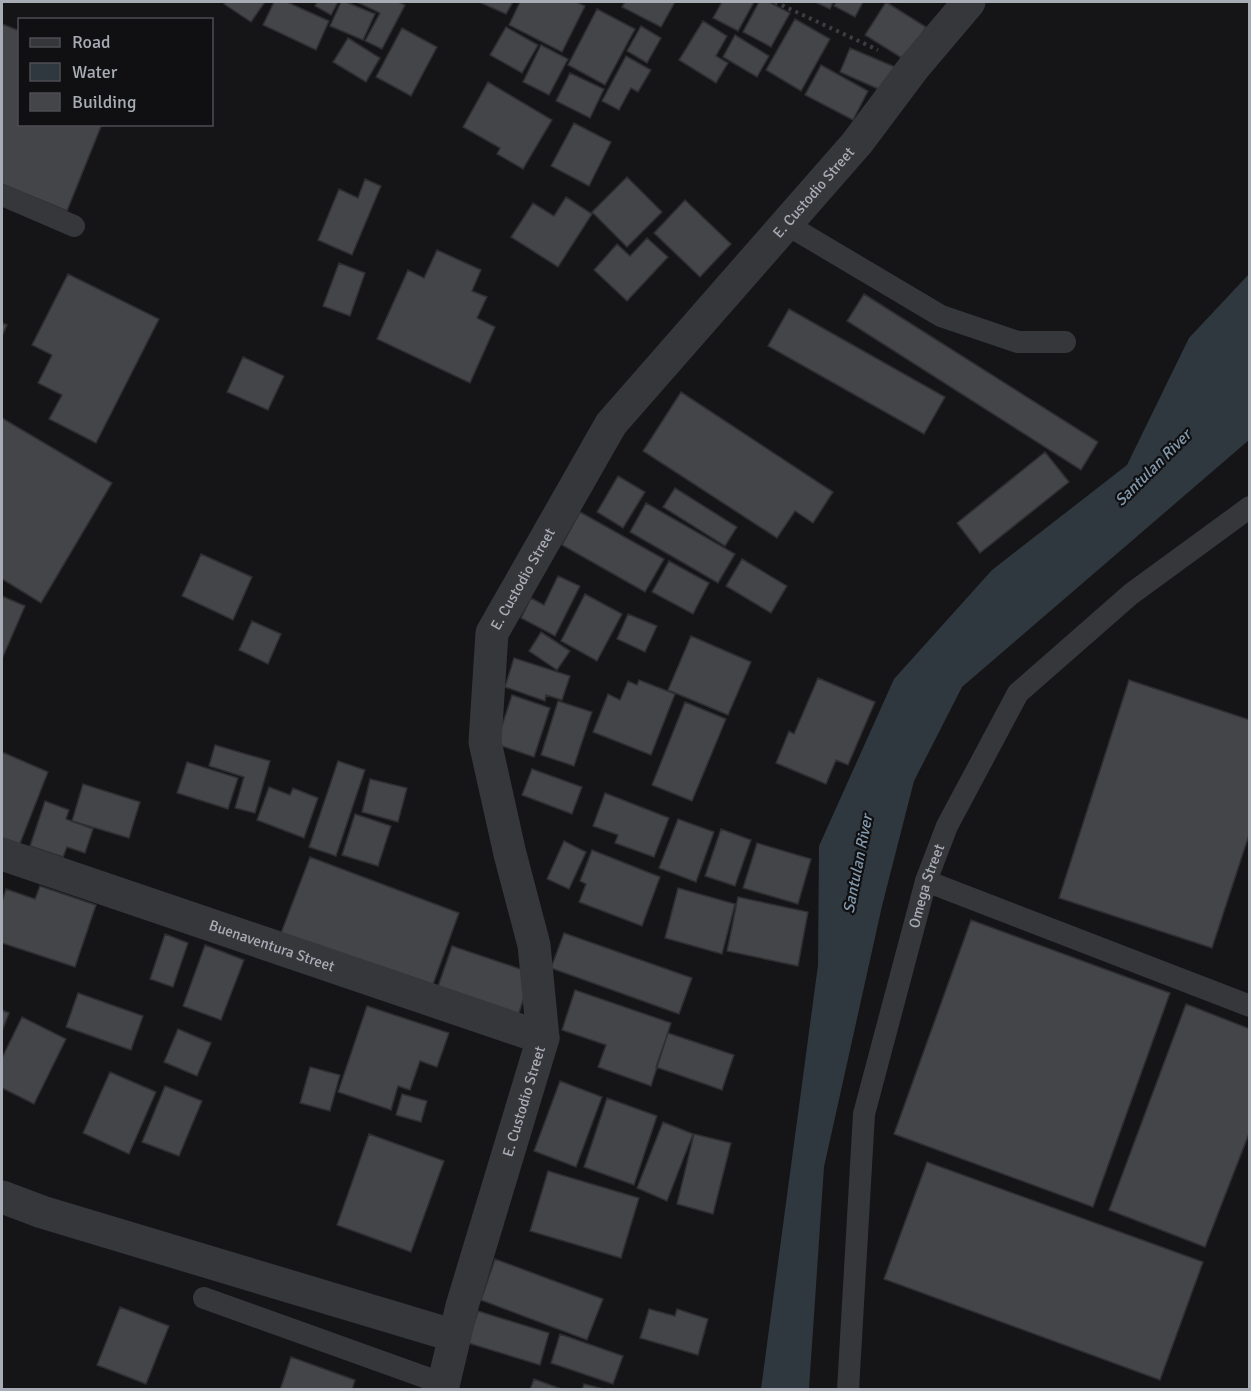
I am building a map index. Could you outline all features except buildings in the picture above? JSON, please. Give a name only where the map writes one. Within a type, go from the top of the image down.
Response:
[{"type":"street","name":"E. Custodio Street","points":[[443,1387],[465,1295],[543,1038],[534,945],[510,854],[485,742],[492,633],[611,424],[857,142],[914,67],[969,2]]},
{"type":"street","name":"Buenaventura Street","points":[[2,854],[543,1038]]},
{"type":"street","points":[[2,1197],[42,1212],[455,1336]]},
{"type":"lane","points":[[2,195],[74,226]]},
{"type":"lane","points":[[786,224],[941,316],[1018,342],[1065,342]]},
{"type":"lane","name":"Omega Street","points":[[848,1389],[864,1114],[926,881],[947,826],[1018,693],[1131,594],[1250,507]]},
{"type":"lane","points":[[926,881],[1250,1006]]},
{"type":"lane","points":[[204,1298],[443,1387]]},
{"type":"path","points":[[775,2],[914,67]]},
{"type":"water","name":"Santulan River","points":[[1249,274],[1249,440],[962,687],[914,781],[882,906],[824,1167],[809,1389],[761,1389],[818,965],[819,846],[894,679],[992,570],[1127,465],[1189,338]]}]
